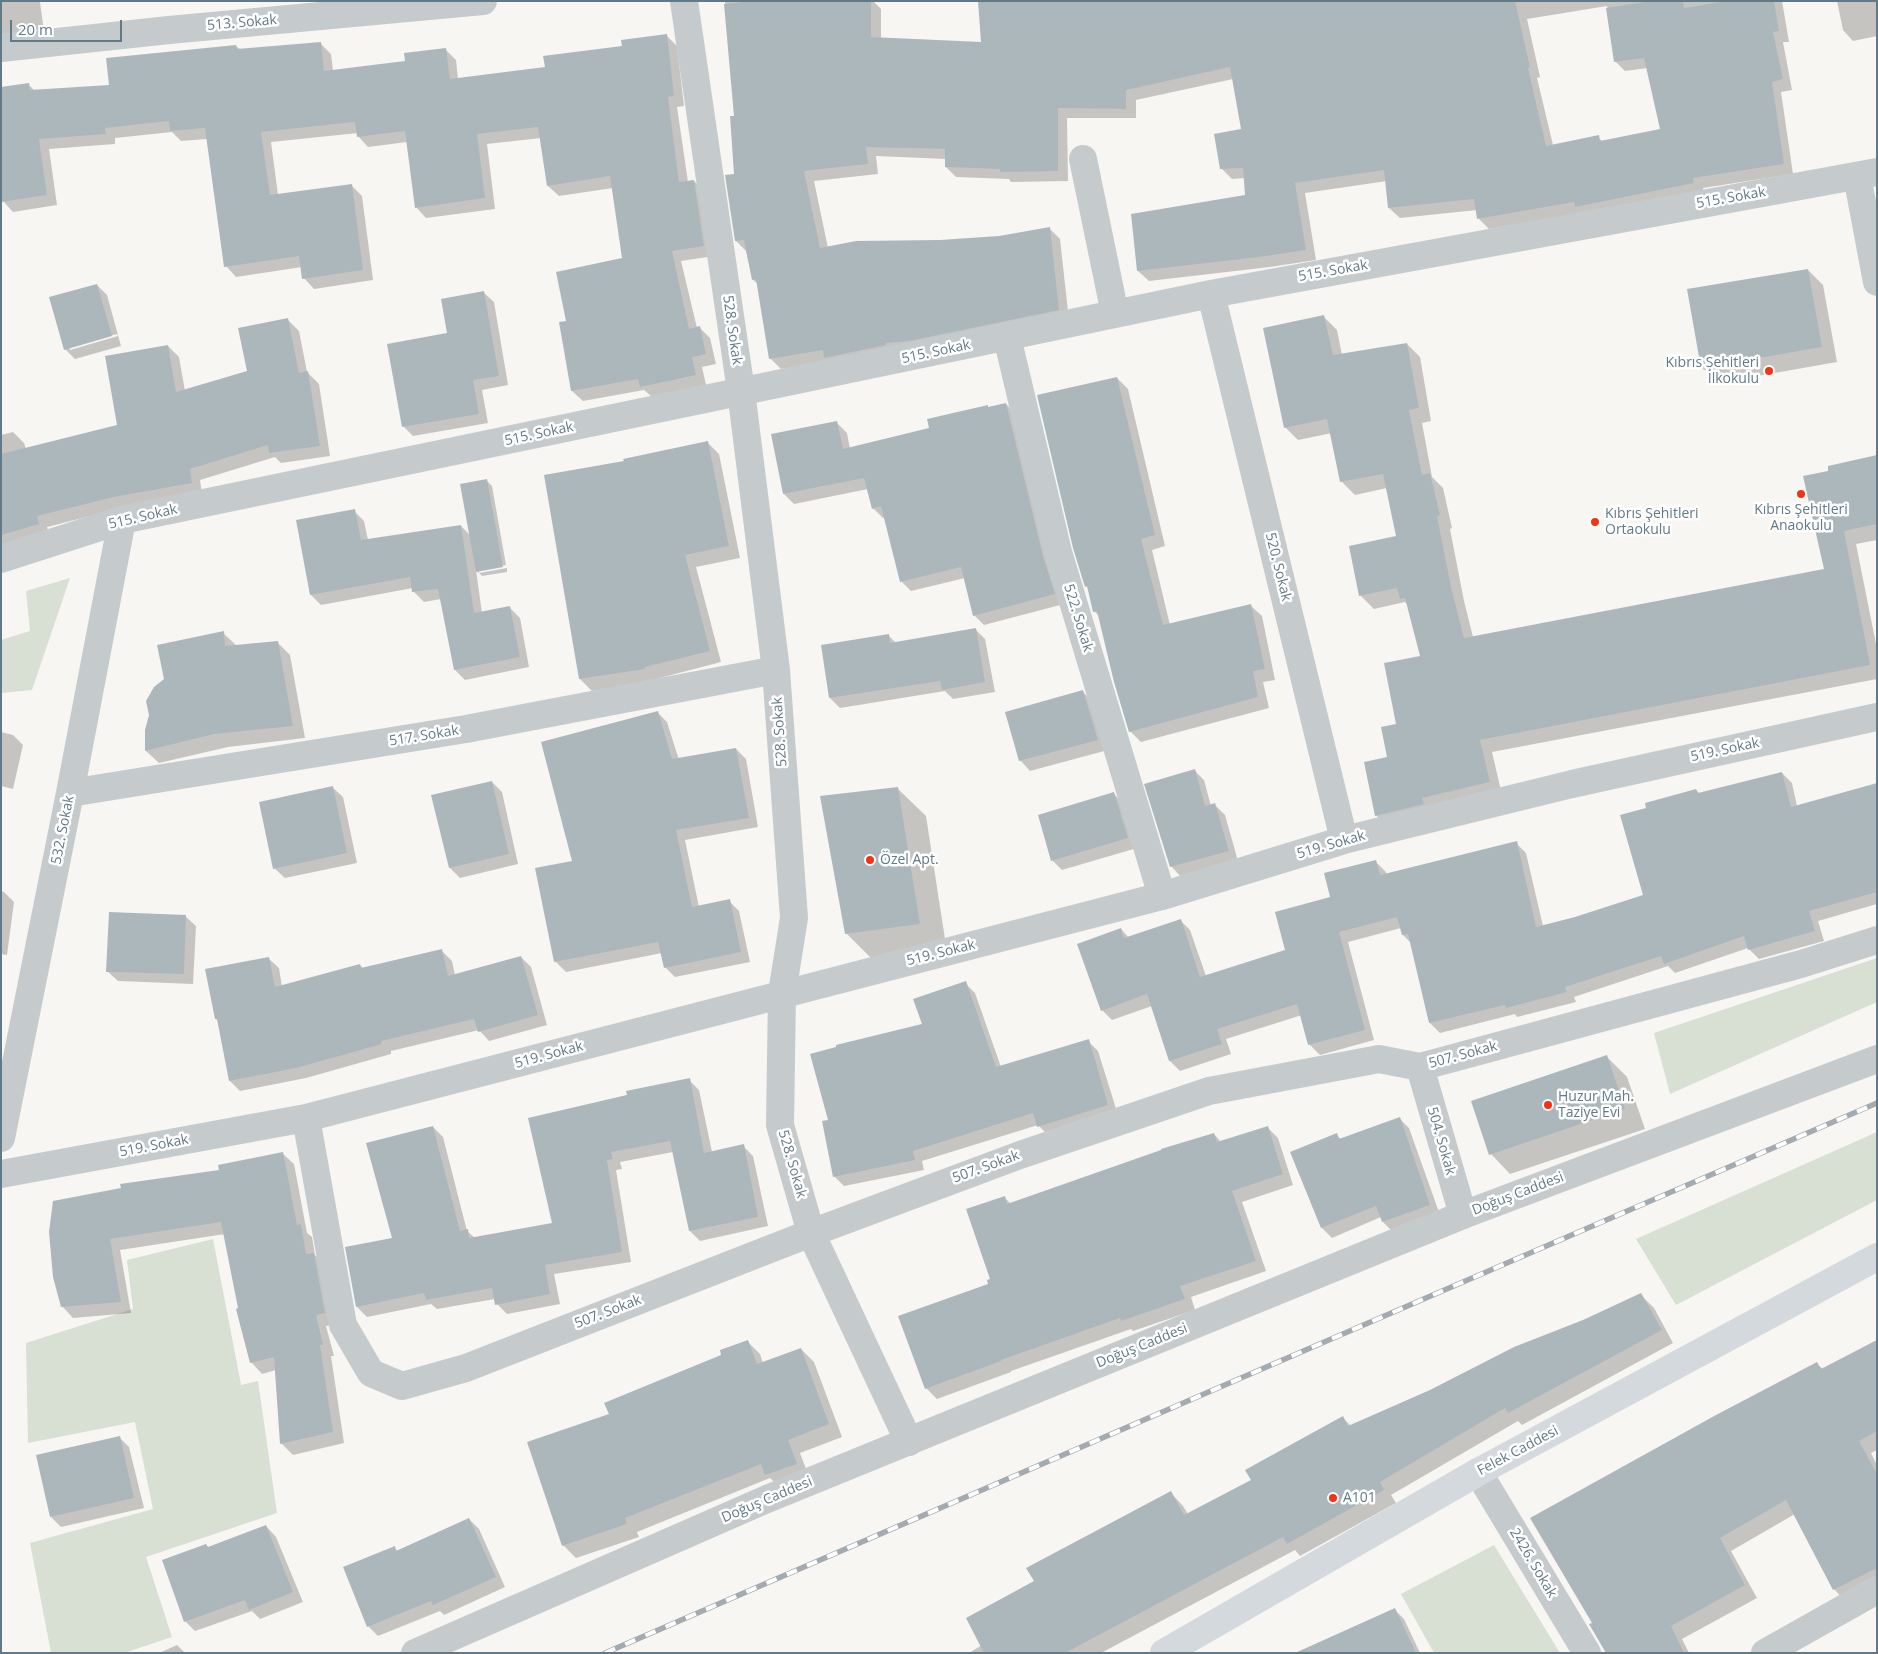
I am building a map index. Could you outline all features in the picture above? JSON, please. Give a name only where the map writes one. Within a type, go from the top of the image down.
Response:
[{"type":"main road","name":"Felek Caddesi","points":[[1164,1653],[1478,1472],[1877,1257]]},
{"type":"street","name":"513. Sokak","points":[[1,48],[169,30],[483,1]]},
{"type":"street","name":"528. Sokak","points":[[684,1],[741,392],[776,670],[794,918],[782,994],[780,1125],[811,1233],[909,1442]]},
{"type":"street","points":[[1083,159],[1115,314]]},
{"type":"street","name":"515. Sokak","points":[[1,559],[122,520],[1211,294],[1867,174]]},
{"type":"street","points":[[1867,174],[1877,282]]},
{"type":"street","name":"520. Sokak","points":[[1211,294],[1344,840]]},
{"type":"street","name":"522. Sokak","points":[[1007,337],[1058,552],[1162,896]]},
{"type":"street","name":"532. Sokak","points":[[1,1138],[122,520]]},
{"type":"street","name":"517. Sokak","points":[[70,793],[466,729],[776,670]]},
{"type":"street","name":"519. Sokak","points":[[1,1174],[306,1118],[1162,896],[1344,840],[1572,784],[1877,717]]},
{"type":"street","name":"507. Sokak","points":[[306,1118],[342,1325],[370,1373],[402,1386],[466,1368],[811,1233],[1020,1155],[1209,1091],[1379,1059],[1420,1067],[1801,964],[1877,940]]},
{"type":"street","name":"Doğuş Caddesi","points":[[415,1653],[767,1499],[1463,1215],[1877,1059]]},
{"type":"street","name":"504. Sokak","points":[[1420,1067],[1463,1215]]},
{"type":"street","name":"2426. Sokak","points":[[1478,1472],[1586,1653]]},
{"type":"street","points":[[1765,1653],[1877,1590]]},
{"type":"shaded area","points":[[70,578],[32,690],[1,693],[1,640],[30,631],[26,591]]},
{"type":"shaded area","points":[[1877,958],[1877,1002],[1670,1094],[1654,1033]]},
{"type":"shaded area","points":[[1877,1132],[1877,1200],[1676,1305],[1636,1239]]},
{"type":"shaded area","points":[[213,1239],[241,1385],[258,1381],[277,1513],[146,1557],[172,1637],[124,1653],[51,1653],[30,1543],[153,1509],[135,1422],[28,1443],[26,1343],[133,1309],[127,1260]]},
{"type":"shaded area","points":[[1494,1545],[1560,1653],[1434,1653],[1401,1594]]},
{"type":"building","points":[[754,1],[871,1],[871,37],[981,42],[978,1],[1515,1],[1546,146],[1599,135],[1600,141],[1660,129],[1644,58],[1614,62],[1606,8],[1651,1],[1683,1],[1684,8],[1726,1],[1774,1],[1779,31],[1773,32],[1783,79],[1772,82],[1784,164],[1693,178],[1694,183],[1575,207],[1574,202],[1477,219],[1474,199],[1388,208],[1384,170],[1295,183],[1306,250],[1137,271],[1131,214],[1245,195],[1243,168],[1220,169],[1214,134],[1241,129],[1230,67],[1126,90],[1126,109],[1058,108],[1058,171],[1000,172],[1000,169],[945,167],[945,149],[866,147],[868,164],[804,171],[820,248],[856,241],[940,240],[999,236],[1050,227],[1059,310],[909,341],[886,343],[886,345],[824,358],[823,350],[769,359],[756,279],[752,280],[744,240],[735,241],[725,175],[734,174],[730,116],[734,116],[724,4]]},
{"type":"building","points":[[667,34],[674,96],[668,97],[679,182],[694,180],[704,246],[672,251],[689,329],[700,326],[706,354],[692,357],[696,375],[640,387],[638,379],[571,391],[559,322],[566,321],[556,272],[622,258],[610,176],[547,186],[538,127],[477,134],[485,198],[415,208],[405,131],[357,137],[355,122],[261,132],[270,195],[352,184],[363,270],[302,279],[299,256],[224,267],[205,128],[170,131],[169,121],[105,128],[106,134],[39,139],[47,195],[1,202],[1,87],[29,83],[30,90],[109,85],[106,58],[236,45],[237,49],[321,42],[324,71],[405,61],[404,53],[446,48],[450,79],[545,67],[543,56],[622,46],[621,40]]},
{"type":"building","points":[[1808,269],[1822,347],[1701,368],[1687,289]]},
{"type":"building","points":[[97,284],[112,336],[64,350],[49,297]]},
{"type":"building","points":[[484,291],[499,376],[473,380],[479,414],[402,427],[387,344],[447,333],[441,299]]},
{"type":"building","points":[[1324,315],[1333,355],[1407,343],[1419,408],[1409,410],[1422,475],[1430,473],[1440,515],[1437,516],[1451,587],[1464,638],[1824,569],[1803,476],[1828,471],[1828,466],[1877,455],[1877,524],[1844,531],[1870,665],[1480,740],[1490,782],[1422,798],[1424,804],[1375,816],[1364,762],[1387,757],[1381,727],[1396,724],[1384,663],[1420,656],[1405,598],[1400,599],[1397,588],[1359,596],[1349,546],[1396,536],[1383,474],[1340,482],[1327,419],[1284,428],[1263,328]]},
{"type":"building","points":[[288,318],[299,373],[308,371],[320,446],[269,453],[268,445],[190,469],[192,483],[114,497],[37,516],[39,524],[1,535],[1,454],[117,425],[105,356],[168,345],[176,392],[247,371],[238,328]]},
{"type":"building","points":[[1117,377],[1155,535],[1141,539],[1163,625],[1251,604],[1265,669],[1253,671],[1258,697],[1129,732],[1114,682],[1097,611],[1093,612],[1087,586],[1085,587],[1073,548],[1037,395]]},
{"type":"building","points":[[1006,403],[1043,556],[1055,594],[973,616],[961,567],[900,582],[881,506],[872,509],[864,478],[783,494],[771,434],[837,421],[843,449],[929,428],[927,419],[988,405],[988,407]]},
{"type":"building","points":[[708,441],[729,546],[685,555],[710,651],[645,667],[645,669],[579,679],[544,475],[624,461],[623,459]]},
{"type":"building","points":[[487,479],[503,567],[476,572],[460,484]]},
{"type":"building","points":[[355,509],[361,540],[461,525],[474,613],[510,606],[520,657],[454,670],[438,589],[412,592],[410,577],[310,595],[296,520]]},
{"type":"building","points":[[976,628],[985,682],[942,690],[940,681],[829,698],[821,645],[889,634],[890,643]]},
{"type":"building","points":[[224,631],[225,646],[278,641],[293,726],[214,734],[145,751],[145,730],[149,715],[146,701],[154,687],[164,679],[157,645]]},
{"type":"building","points":[[1083,690],[1098,740],[1019,761],[1005,712]]},
{"type":"building","points":[[658,711],[672,759],[736,748],[749,818],[676,830],[692,907],[730,899],[741,952],[664,968],[658,942],[554,962],[535,868],[572,861],[541,742]]},
{"type":"building","points":[[1195,769],[1205,806],[1215,803],[1229,851],[1170,867],[1144,784]]},
{"type":"building","points":[[1782,772],[1791,807],[1877,783],[1877,892],[1809,911],[1815,931],[1748,950],[1744,936],[1664,964],[1661,956],[1565,987],[1567,992],[1506,1008],[1505,1005],[1429,1023],[1408,934],[1402,935],[1397,917],[1339,932],[1365,1030],[1308,1045],[1297,1004],[1217,1029],[1222,1044],[1169,1061],[1147,994],[1101,1011],[1077,944],[1121,928],[1124,938],[1181,919],[1200,977],[1285,950],[1275,912],[1330,897],[1324,873],[1376,860],[1380,875],[1517,841],[1536,927],[1575,917],[1643,895],[1620,815],[1646,808],[1645,803],[1696,789],[1698,793]]},
{"type":"building","points":[[492,781],[509,854],[449,868],[431,795]]},
{"type":"building","points":[[333,786],[347,853],[273,869],[259,802]]},
{"type":"building","name":"Özel Apt.","points":[[898,787],[920,924],[845,934],[820,796]]},
{"type":"building","points":[[1114,792],[1128,838],[1051,861],[1038,815]]},
{"type":"building","points":[[109,912],[186,915],[184,974],[106,972]]},
{"type":"building","points":[[442,949],[448,976],[521,956],[538,1015],[478,1032],[474,1019],[381,1041],[382,1044],[296,1068],[229,1081],[205,969],[269,957],[275,987],[360,964],[361,968]]},
{"type":"building","points":[[966,981],[996,1067],[1089,1039],[1108,1105],[1037,1127],[1033,1113],[913,1151],[915,1160],[833,1177],[822,1121],[828,1120],[810,1054],[836,1047],[836,1045],[922,1024],[913,999]]},
{"type":"building","name":"Huzur Mah. Taziye Evi","points":[[1607,1055],[1625,1109],[1489,1155],[1471,1101]]},
{"type":"building","points":[[690,1078],[704,1153],[744,1144],[758,1217],[689,1231],[670,1141],[611,1152],[613,1159],[607,1160],[622,1252],[545,1265],[550,1294],[495,1305],[492,1288],[426,1300],[424,1293],[356,1307],[345,1247],[392,1238],[366,1143],[433,1126],[460,1231],[468,1229],[469,1238],[552,1223],[528,1118],[627,1095],[626,1091]]},
{"type":"building","points":[[1400,1117],[1430,1205],[1382,1222],[1376,1206],[1321,1228],[1290,1152],[1337,1133],[1339,1139]]},
{"type":"building","points":[[1268,1126],[1283,1174],[1232,1191],[1256,1261],[1180,1286],[1185,1299],[1121,1321],[1120,1318],[925,1389],[898,1316],[988,1284],[987,1280],[990,1279],[966,1209],[1005,1196],[1007,1204],[1161,1149],[1214,1133],[1217,1142]]},
{"type":"building","points":[[283,1152],[297,1225],[301,1224],[306,1254],[314,1253],[325,1313],[316,1315],[323,1345],[320,1345],[333,1432],[280,1444],[274,1357],[250,1363],[236,1309],[238,1308],[221,1222],[110,1239],[121,1302],[61,1307],[53,1277],[49,1232],[53,1201],[121,1188],[120,1184],[219,1170],[218,1165]]},
{"type":"building","points":[[1641,1293],[1662,1330],[1508,1413],[1505,1408],[1380,1482],[1384,1490],[1287,1544],[1283,1537],[1065,1653],[984,1653],[966,1618],[1034,1581],[1026,1568],[1171,1491],[1184,1515],[1251,1480],[1245,1470],[1343,1416],[1348,1426],[1430,1390],[1514,1347],[1583,1320]]},
{"type":"building","points":[[748,1340],[757,1364],[801,1348],[829,1424],[788,1440],[797,1464],[765,1475],[761,1464],[625,1518],[627,1524],[562,1546],[527,1442],[609,1414],[604,1403],[721,1355],[720,1350]]},
{"type":"building","points":[[1877,1340],[1877,1431],[1859,1441],[1877,1474],[1877,1568],[1833,1590],[1786,1500],[1720,1538],[1745,1585],[1671,1626],[1684,1653],[1606,1653],[1589,1624],[1592,1623],[1530,1518],[1716,1415],[1817,1362],[1821,1369]]},
{"type":"building","points":[[120,1436],[134,1498],[50,1517],[36,1455]]},
{"type":"building","points":[[469,1518],[496,1577],[433,1605],[431,1601],[367,1627],[343,1567],[395,1546],[396,1551]]},
{"type":"building","points":[[266,1525],[293,1592],[249,1610],[245,1600],[184,1622],[162,1560],[206,1544],[208,1547]]},
{"type":"building","points":[[1395,1608],[1416,1653],[1295,1653]]},
{"type":"railway","points":[[605,1653],[1877,1103]]},
{"type":"place","name":"Kıbrıs Şehitleri İlkokulu","points":[[1769,371]]},
{"type":"place","name":"Kıbrıs Şehitleri Anaokulu","points":[[1801,494]]},
{"type":"place","name":"Kıbrıs Şehitleri Ortaokulu","points":[[1595,522]]},
{"type":"place","name":"Özel Apt.","points":[[870,860]]},
{"type":"place","name":"Huzur Mah. Taziye Evi","points":[[1548,1105]]},
{"type":"place","name":"A101","points":[[1333,1498]]}]
